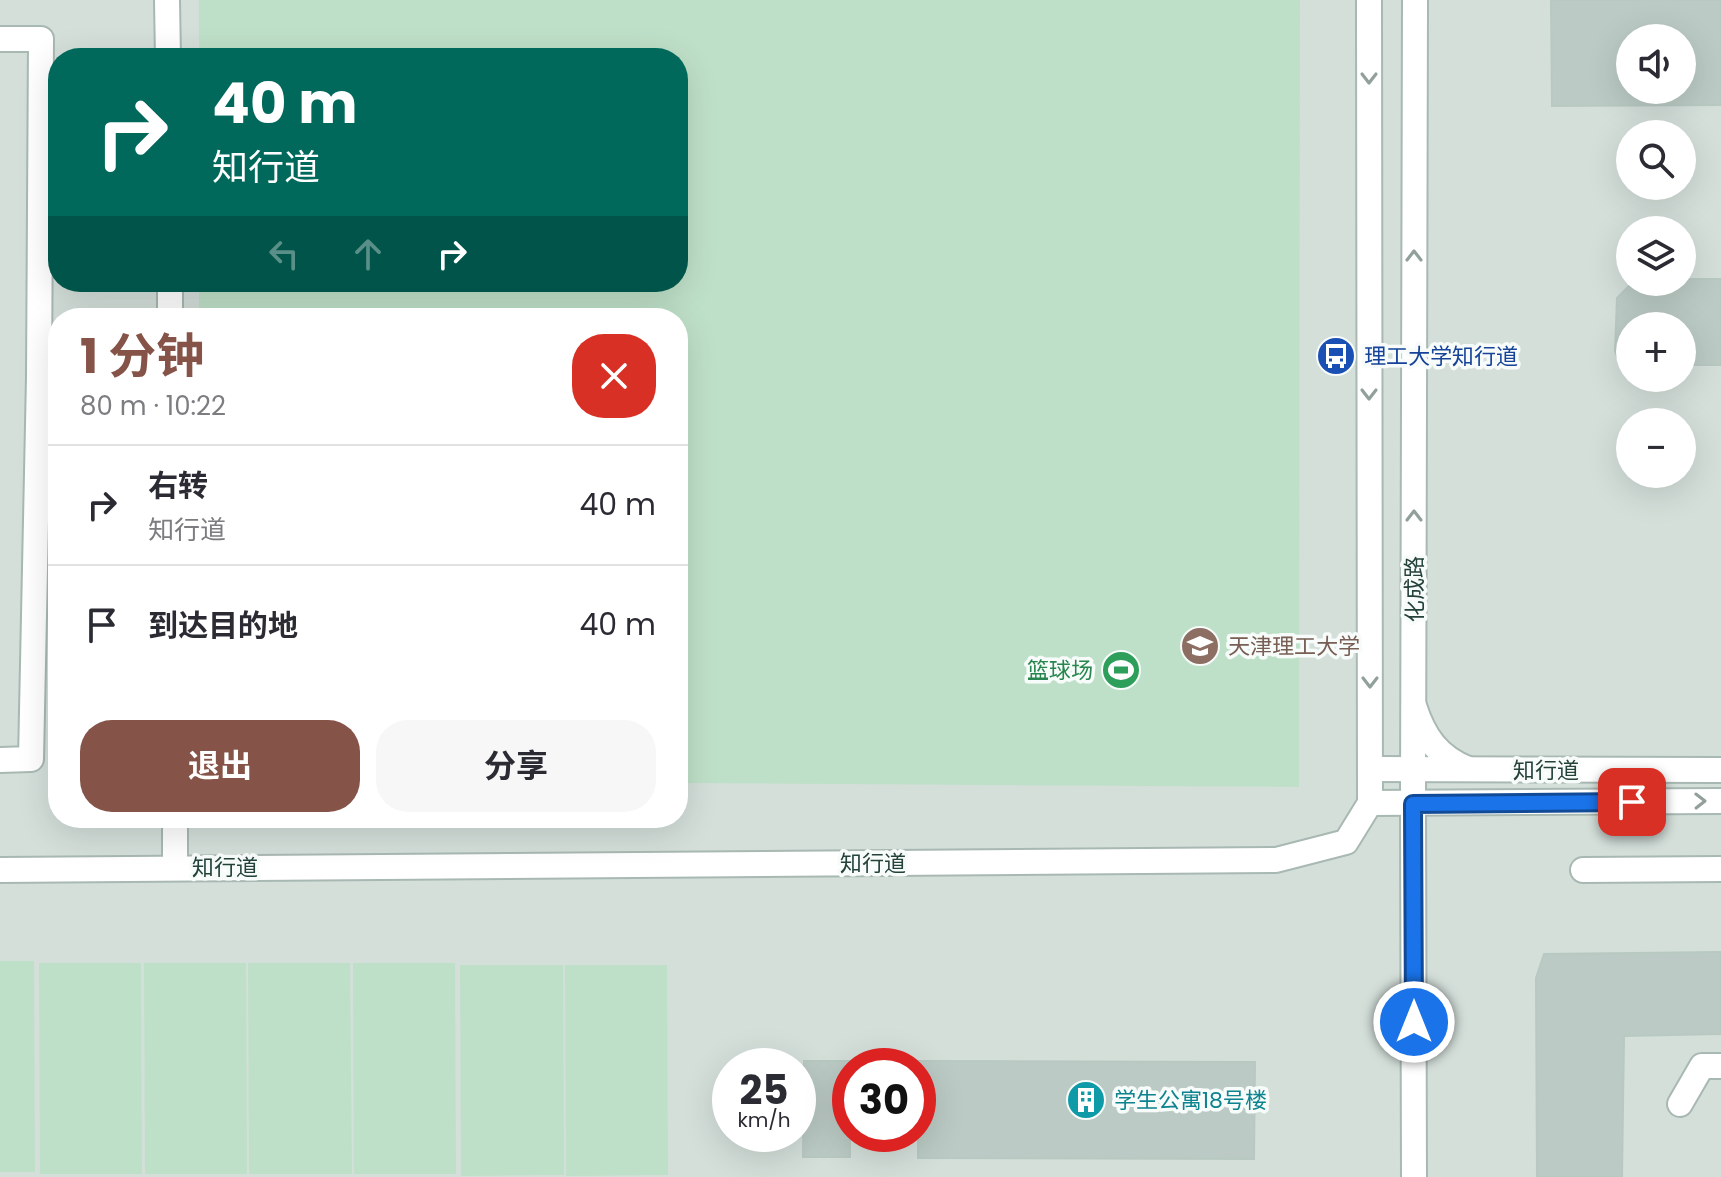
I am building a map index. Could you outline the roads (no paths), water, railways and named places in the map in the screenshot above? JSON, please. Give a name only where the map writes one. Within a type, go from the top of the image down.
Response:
[{"type":"street","points":[[167,0],[168,48]]},
{"type":"street","name":"化成路","points":[[1369,0],[1370,723],[1401,780]]},
{"type":"street","name":"化成路","points":[[1414,1177],[1401,780],[1414,706],[1415,0]]},
{"type":"street","points":[[0,39],[41,39],[48,377],[31,759],[0,760]]},
{"type":"street","points":[[1414,706],[1430,743],[1446,758],[1470,770]]},
{"type":"street","name":"知行道","points":[[0,870],[1276,860],[1346,842],[1370,803],[1401,780],[1470,770],[1721,770]]},
{"type":"street","name":"化成路","points":[[1370,803],[1401,780]]},
{"type":"street","name":"知行道","points":[[1401,780],[1454,804],[1721,801]]},
{"type":"street","points":[[175,828],[175,867]]},
{"type":"street","points":[[1583,870],[1721,869]]},
{"type":"street","points":[[1680,1104],[1702,1066],[1721,1066]]},
{"type":"place","name":"理工大学知行道","points":[[1336,356]]},
{"type":"place","name":"天津理工大学","points":[[1200,646]]},
{"type":"place","name":"篮球场","points":[[1121,670]]},
{"type":"place","name":"学生公寓18号楼","points":[[1086,1100]]}]
